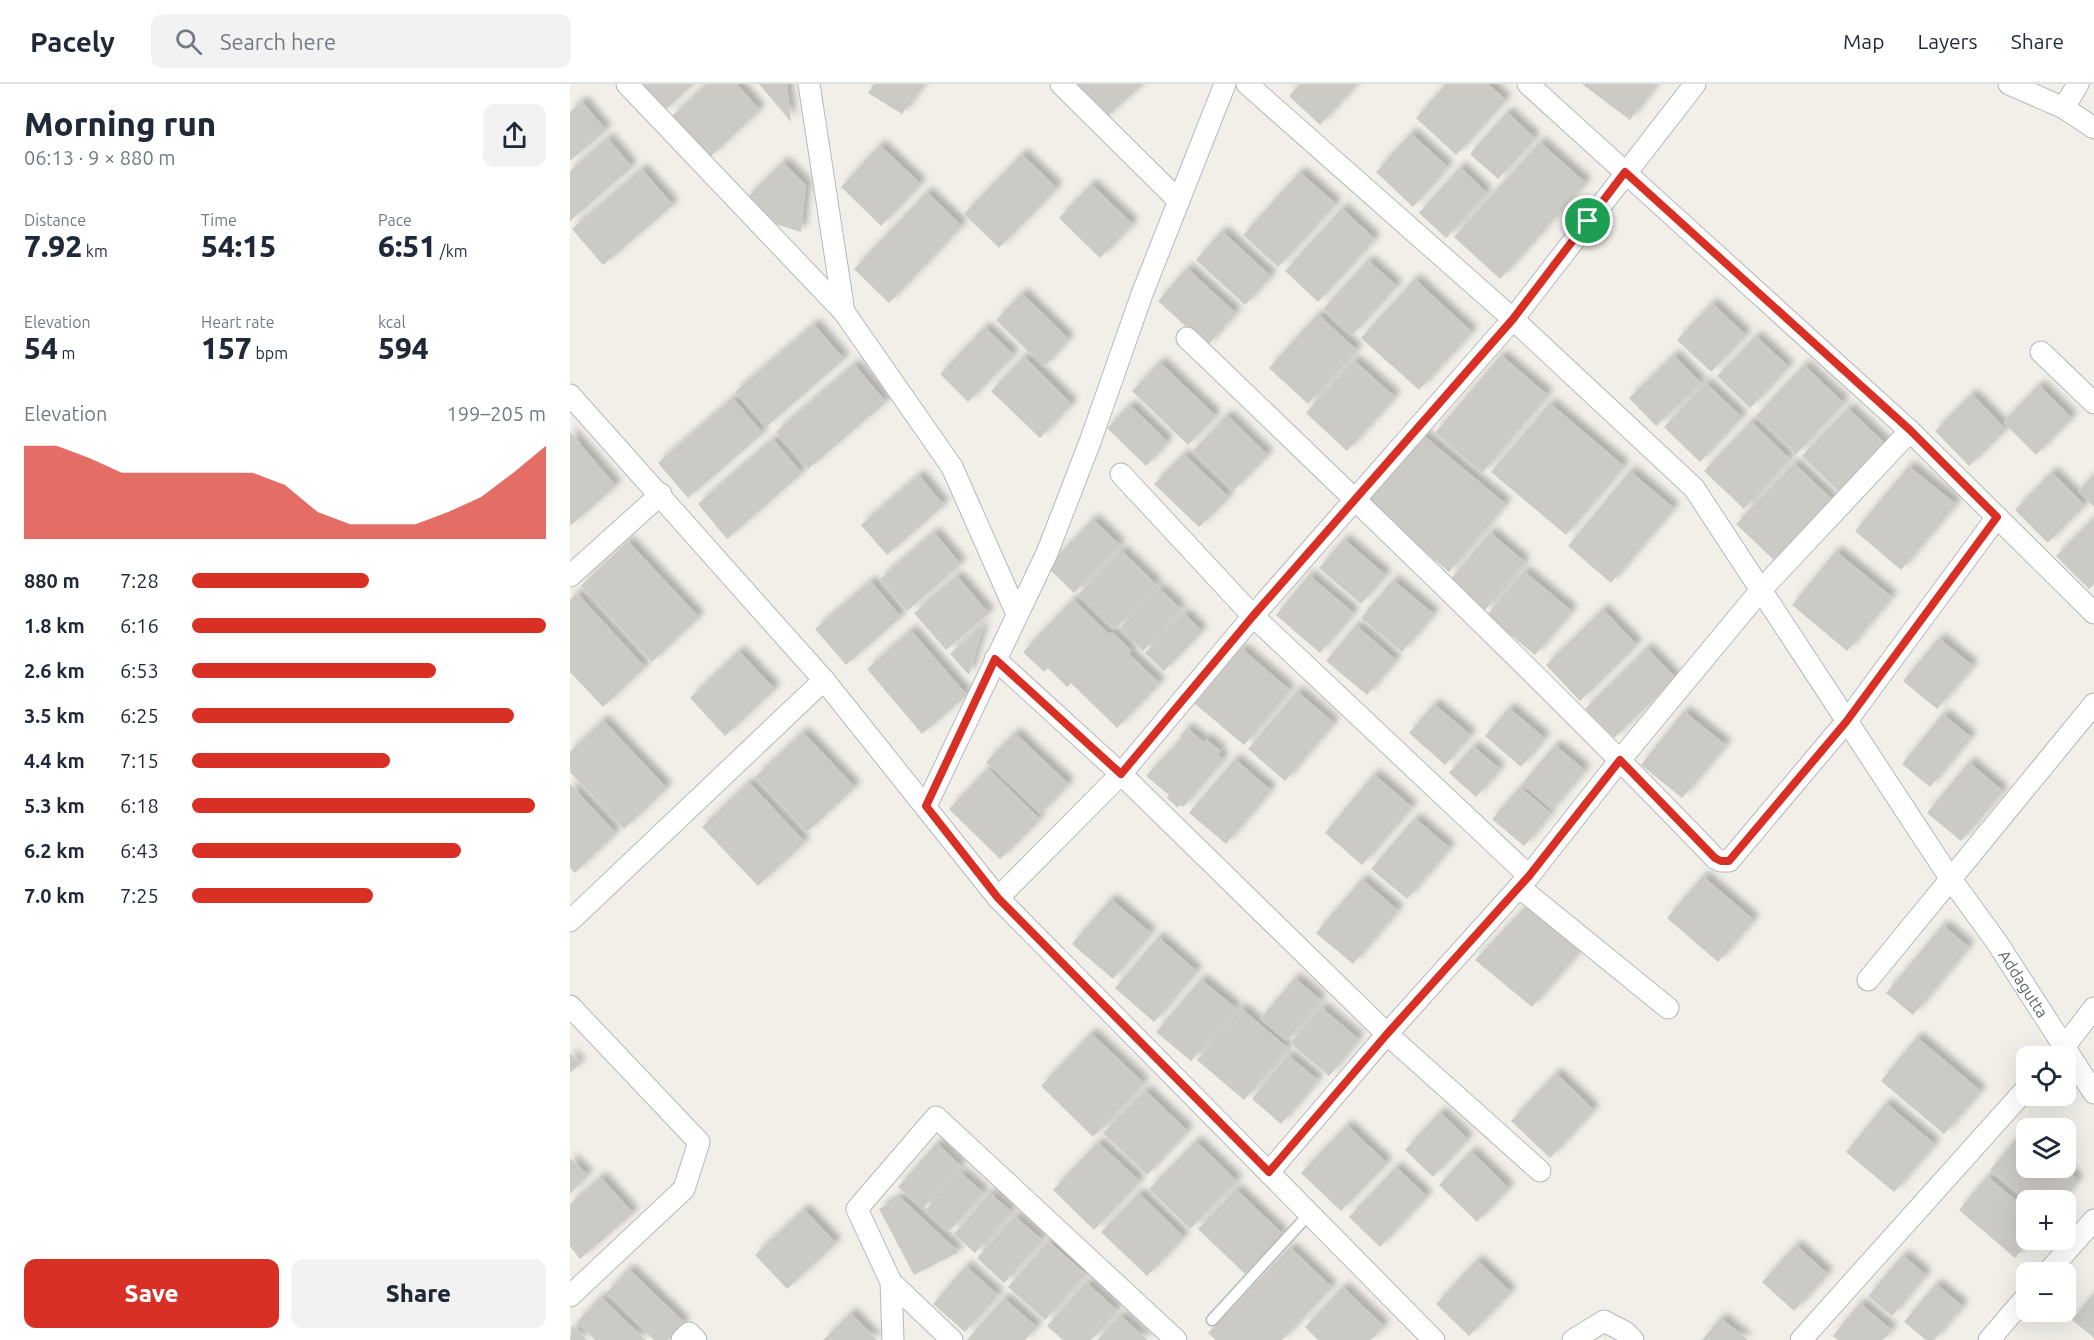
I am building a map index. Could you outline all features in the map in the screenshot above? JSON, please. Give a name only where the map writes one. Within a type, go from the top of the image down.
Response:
[{"type":"street","points":[[627,84],[844,312],[952,467],[1017,614]]},
{"type":"street","points":[[809,84],[844,312]]},
{"type":"street","points":[[1061,84],[1179,201]]},
{"type":"street","points":[[926,806],[1047,553],[1090,442],[1142,294],[1225,84]]},
{"type":"street","name":"Addagutta","points":[[1247,84],[1513,319],[1694,488],[1846,722],[1950,878],[1996,941],[2058,1046]]},
{"type":"street","points":[[1528,84],[1910,430],[2094,613]]},
{"type":"street","points":[[998,898],[1121,774],[1253,616],[1513,319],[1695,84]]},
{"type":"street","points":[[2009,84],[2064,108],[2094,128]]},
{"type":"street","points":[[2064,108],[2078,84]]},
{"type":"street","points":[[1187,338],[1620,760],[1715,858],[1721,861],[1729,861],[1846,722],[1997,517]]},
{"type":"street","points":[[2041,352],[2094,403]]},
{"type":"street","points":[[570,395],[661,494],[824,680],[998,898],[1434,1340]]},
{"type":"street","points":[[1269,1172],[1387,1034],[1524,881],[1620,760],[1760,591],[1910,430]]},
{"type":"street","points":[[1121,474],[1253,616],[1524,881],[1668,1008]]},
{"type":"street","points":[[570,576],[661,494]]},
{"type":"street","points":[[995,659],[1121,774],[1387,1034],[1540,1171]]},
{"type":"street","points":[[570,921],[824,680]]},
{"type":"street","points":[[1868,981],[2094,704]]},
{"type":"street","points":[[570,1006],[699,1142],[684,1189],[570,1296]]},
{"type":"street","points":[[2065,1046],[2094,1008]]},
{"type":"street","name":"Addagutta","points":[[2076,1071],[2094,1094]]},
{"type":"street","points":[[1801,1340],[2016,1100]]},
{"type":"street","points":[[952,1340],[891,1282],[857,1209],[936,1117],[1176,1340]]},
{"type":"street","points":[[2057,1262],[2094,1220]]},
{"type":"street","points":[[891,1282],[893,1340]]},
{"type":"street","points":[[1989,1340],[2016,1309]]},
{"type":"street","points":[[1574,1340],[1604,1321],[1625,1332],[1633,1340]]},
{"type":"street","points":[[682,1340],[689,1333],[696,1340]]},
{"type":"lane","points":[[1212,1320],[1309,1214]]},
{"type":"building","points":[[637,84],[693,84],[663,112]]},
{"type":"building","points":[[707,84],[737,84],[760,110],[710,157],[672,116]]},
{"type":"building","points":[[759,84],[787,84],[791,122]]},
{"type":"building","points":[[874,84],[924,84],[902,114],[868,93]]},
{"type":"building","points":[[1079,84],[1142,85],[1102,121],[1073,90]]},
{"type":"building","points":[[1300,84],[1353,84],[1355,86],[1320,125],[1289,96]]},
{"type":"building","points":[[1446,84],[1488,84],[1506,100],[1456,155],[1416,118]]},
{"type":"building","points":[[1582,84],[1656,84],[1630,120]]},
{"type":"building","points":[[582,101],[606,130],[570,161],[570,112]]},
{"type":"building","points":[[1507,112],[1535,138],[1498,179],[1470,154]]},
{"type":"building","points":[[1411,133],[1448,167],[1413,207],[1376,172]]},
{"type":"building","points":[[608,138],[632,167],[570,221],[570,171]]},
{"type":"building","points":[[1540,142],[1586,183],[1500,279],[1454,237]]},
{"type":"building","points":[[880,145],[921,184],[881,226],[841,187]]},
{"type":"building","points":[[1022,154],[1057,188],[999,248],[964,214]]},
{"type":"building","points":[[783,162],[806,185],[801,232],[769,222],[746,199]]},
{"type":"building","points":[[1460,167],[1487,193],[1446,238],[1419,213]]},
{"type":"building","points":[[642,169],[673,205],[603,265],[572,229]]},
{"type":"building","points":[[1300,172],[1336,204],[1278,267],[1243,235]]},
{"type":"building","points":[[1091,184],[1133,224],[1100,258],[1059,218]]},
{"type":"building","points":[[927,192],[962,226],[889,303],[854,269]]},
{"type":"building","points":[[1342,208],[1375,239],[1318,302],[1285,271]]},
{"type":"building","points":[[1222,231],[1271,276],[1245,305],[1196,260]]},
{"type":"building","points":[[1368,260],[1397,286],[1351,336],[1323,309]]},
{"type":"building","points":[[1187,268],[1236,313],[1207,346],[1158,301]]},
{"type":"building","points":[[1415,279],[1472,332],[1419,390],[1361,338]]},
{"type":"building","points":[[1022,293],[1069,339],[1044,367],[996,320]]},
{"type":"building","points":[[1712,303],[1746,335],[1711,372],[1677,340]]},
{"type":"building","points":[[1318,314],[1357,350],[1308,404],[1269,368]]},
{"type":"building","points":[[814,324],[844,359],[766,427],[735,392]]},
{"type":"building","points":[[985,327],[1014,355],[968,402],[940,374]]},
{"type":"building","points":[[1756,336],[1789,367],[1750,408],[1717,376]]},
{"type":"building","points":[[1501,355],[1548,395],[1482,473],[1435,433]]},
{"type":"building","points":[[1674,355],[1701,383],[1656,426],[1629,398]]},
{"type":"building","points":[[1024,356],[1072,404],[1040,438],[991,391]]},
{"type":"building","points":[[1354,360],[1395,397],[1347,451],[1306,413]]},
{"type":"building","points":[[1160,362],[1216,416],[1188,445],[1132,391]]},
{"type":"building","points":[[854,364],[886,402],[808,469],[776,432]]},
{"type":"building","points":[[1804,365],[1844,403],[1796,454],[1756,416]]},
{"type":"building","points":[[1706,383],[1742,417],[1700,462],[1664,427]]},
{"type":"building","points":[[2039,385],[2072,418],[2036,455],[2003,422]]},
{"type":"building","points":[[1972,394],[2006,429],[1969,466],[1935,431]]},
{"type":"building","points":[[733,398],[763,433],[688,498],[658,463]]},
{"type":"building","points":[[1550,403],[1624,466],[1566,535],[1491,472]]},
{"type":"building","points":[[1130,405],[1168,442],[1146,466],[1107,428]]},
{"type":"building","points":[[1848,408],[1889,447],[1842,495],[1802,456]]},
{"type":"building","points":[[1227,415],[1268,455],[1233,491],[1192,452]]},
{"type":"building","points":[[1751,421],[1790,459],[1744,509],[1704,471]]},
{"type":"building","points":[[570,432],[616,486],[570,526]]},
{"type":"building","points":[[1422,434],[1506,504],[1449,572],[1365,501]]},
{"type":"building","points":[[773,439],[802,473],[727,539],[698,504]]},
{"type":"building","points":[[1184,454],[1229,497],[1199,527],[1154,484]]},
{"type":"building","points":[[1794,463],[1833,500],[1775,561],[1736,524]]},
{"type":"building","points":[[1909,466],[1956,504],[1901,570],[1855,531]]},
{"type":"building","points":[[1630,471],[1674,508],[1611,583],[1568,546]]},
{"type":"building","points":[[2052,472],[2085,505],[2048,543],[2015,510]]},
{"type":"building","points":[[919,475],[944,505],[887,555],[861,525]]},
{"type":"building","points":[[2094,475],[2094,507],[2078,491]]},
{"type":"building","points":[[1093,519],[1120,545],[1074,593],[1047,567]]},
{"type":"building","points":[[2093,519],[2094,584],[2089,589],[2056,556]]},
{"type":"building","points":[[934,532],[961,564],[907,611],[880,579]]},
{"type":"building","points":[[1490,532],[1525,562],[1485,610],[1450,580]]},
{"type":"building","points":[[1344,539],[1386,575],[1361,604],[1319,568]]},
{"type":"building","points":[[628,541],[699,617],[652,662],[581,586]]},
{"type":"building","points":[[1121,550],[1157,585],[1114,630],[1078,595]]},
{"type":"building","points":[[1836,551],[1892,597],[1847,651],[1792,605]]},
{"type":"building","points":[[1524,571],[1572,611],[1535,655],[1487,615]]},
{"type":"building","points":[[1309,575],[1354,613],[1320,653],[1276,615]]},
{"type":"building","points":[[957,576],[989,613],[946,650],[914,613]]},
{"type":"building","points":[[1393,580],[1434,614],[1402,652],[1361,618]]},
{"type":"building","points":[[871,581],[901,617],[846,665],[815,629]]},
{"type":"building","points":[[1159,588],[1181,609],[1143,651],[1120,628]]},
{"type":"building","points":[[577,593],[645,667],[603,707],[570,672],[570,600]]},
{"type":"building","points":[[1073,599],[1109,634],[1112,632],[1132,651],[1129,654],[1160,683],[1117,728],[1071,683],[1067,687],[1048,668],[1044,672],[1023,652]]},
{"type":"building","points":[[1603,609],[1637,645],[1580,701],[1546,665]]},
{"type":"building","points":[[1184,613],[1202,631],[1164,671],[1145,653]]},
{"type":"building","points":[[984,624],[969,675],[950,654]]},
{"type":"building","points":[[1356,625],[1396,660],[1367,695],[1326,661]]},
{"type":"building","points":[[911,630],[967,695],[922,734],[867,669]]},
{"type":"building","points":[[1939,638],[1973,666],[1937,709],[1903,681]]},
{"type":"building","points":[[1241,648],[1290,690],[1244,745],[1194,703]]},
{"type":"building","points":[[1647,648],[1676,678],[1614,738],[1585,709]]},
{"type":"building","points":[[739,651],[775,689],[725,736],[690,698]]},
{"type":"building","points":[[1297,691],[1334,723],[1285,781],[1248,749]]},
{"type":"building","points":[[1434,704],[1471,735],[1445,765],[1409,733]]},
{"type":"building","points":[[1509,708],[1545,738],[1521,767],[1485,736]]},
{"type":"building","points":[[1684,711],[1726,745],[1682,798],[1641,765]]},
{"type":"building","points":[[1943,714],[1971,737],[1930,787],[1902,764]]},
{"type":"building","points":[[603,720],[667,788],[624,829],[570,772],[570,752]]},
{"type":"building","points":[[1187,728],[1204,742],[1206,739],[1221,751],[1218,755],[1224,759],[1183,807],[1180,805],[1178,808],[1167,798],[1169,795],[1146,776],[1182,738],[1180,736]]},
{"type":"building","points":[[803,732],[855,787],[807,832],[755,777]]},
{"type":"building","points":[[1015,733],[1069,784],[1040,814],[986,762]]},
{"type":"building","points":[[1555,745],[1585,770],[1552,810],[1522,784]]},
{"type":"building","points":[[1473,746],[1500,769],[1476,797],[1449,773]]},
{"type":"building","points":[[1235,759],[1271,790],[1226,844],[1189,813]]},
{"type":"building","points":[[1969,762],[2003,791],[1961,841],[1927,813]]},
{"type":"building","points":[[988,768],[1040,819],[1000,859],[949,809]]},
{"type":"building","points":[[1374,774],[1412,807],[1362,865],[1325,833]]},
{"type":"building","points":[[749,782],[805,842],[758,886],[702,827]]},
{"type":"building","points":[[570,784],[616,833],[575,873],[570,868]]},
{"type":"building","points":[[1520,787],[1551,813],[1524,846],[1492,819]]},
{"type":"building","points":[[1415,818],[1450,848],[1407,899],[1371,869]]},
{"type":"building","points":[[1703,876],[1754,920],[1718,962],[1667,918]]},
{"type":"building","points":[[1362,879],[1398,910],[1353,964],[1316,933]]},
{"type":"building","points":[[1111,899],[1151,933],[1113,979],[1072,944]]},
{"type":"building","points":[[1531,901],[1586,944],[1532,1007],[1475,960]]},
{"type":"building","points":[[1943,925],[1969,947],[1913,1015],[1886,993]]},
{"type":"building","points":[[1158,937],[1197,971],[1154,1022],[1115,988]]},
{"type":"building","points":[[1295,978],[1321,1000],[1286,1041],[1260,1019]]},
{"type":"building","points":[[1201,979],[1236,1008],[1191,1061],[1156,1032]]},
{"type":"building","points":[[1321,1007],[1359,1039],[1329,1076],[1290,1043]]},
{"type":"building","points":[[1241,1008],[1288,1048],[1244,1100],[1197,1060]]},
{"type":"building","points":[[1091,1033],[1144,1083],[1093,1137],[1041,1086]]},
{"type":"building","points":[[1917,1037],[1981,1091],[1944,1134],[1881,1081]]},
{"type":"building","points":[[570,1053],[580,1064],[570,1073]]},
{"type":"building","points":[[1288,1055],[1318,1080],[1281,1124],[1252,1099]]},
{"type":"building","points":[[1556,1073],[1594,1110],[1550,1158],[1511,1121]]},
{"type":"building","points":[[1145,1090],[1188,1131],[1147,1175],[1103,1133]]},
{"type":"building","points":[[1886,1103],[1935,1144],[1894,1192],[1846,1152]]},
{"type":"building","points":[[1440,1112],[1468,1139],[1433,1177],[1405,1150]]},
{"type":"building","points":[[1347,1125],[1387,1163],[1341,1211],[1301,1173]]},
{"type":"building","points":[[2016,1139],[2016,1178],[2076,1178],[2078,1180],[2070,1190],[2016,1192],[1990,1170]]},
{"type":"building","points":[[1196,1141],[1237,1181],[1190,1229],[1149,1189]]},
{"type":"building","points":[[1098,1142],[1140,1181],[1094,1230],[1053,1190]]},
{"type":"building","points":[[937,1143],[961,1166],[922,1209],[898,1187]]},
{"type":"building","points":[[1471,1151],[1509,1188],[1477,1222],[1439,1185]]},
{"type":"building","points":[[570,1158],[588,1175],[570,1194]]},
{"type":"building","points":[[1396,1167],[1427,1196],[1380,1247],[1349,1217]]},
{"type":"building","points":[[960,1172],[984,1193],[948,1232],[925,1211]]},
{"type":"building","points":[[1987,1176],[2016,1201],[2016,1250],[2022,1250],[2015,1258],[1959,1210]]},
{"type":"building","points":[[601,1177],[633,1213],[580,1259],[570,1246],[570,1204]]},
{"type":"building","points":[[1236,1189],[1283,1234],[1245,1274],[1198,1229]]},
{"type":"building","points":[[990,1193],[1012,1212],[975,1253],[954,1234]]},
{"type":"building","points":[[1139,1193],[1184,1237],[1147,1276],[1101,1232]]},
{"type":"building","points":[[900,1197],[959,1252],[914,1275],[879,1209]]},
{"type":"building","points":[[804,1209],[836,1243],[787,1289],[755,1255]]},
{"type":"building","points":[[1015,1216],[1042,1240],[1004,1283],[977,1258]]},
{"type":"building","points":[[1048,1241],[1086,1274],[1045,1320],[1008,1287]]},
{"type":"building","points":[[1796,1245],[1828,1274],[1794,1311],[1762,1282]]},
{"type":"building","points":[[1290,1247],[1332,1287],[1282,1340],[1216,1340],[1208,1333]]},
{"type":"building","points":[[1903,1255],[1926,1275],[1892,1316],[1868,1296]]},
{"type":"building","points":[[1477,1260],[1511,1292],[1469,1336],[1436,1304]]},
{"type":"building","points":[[966,1266],[998,1295],[965,1332],[933,1304]]},
{"type":"building","points":[[629,1269],[685,1323],[668,1340],[654,1340],[606,1293]]},
{"type":"building","points":[[1086,1282],[1117,1310],[1091,1340],[1063,1340],[1047,1326]]},
{"type":"building","points":[[1936,1284],[1963,1306],[1934,1340],[1926,1340],[1904,1322]]},
{"type":"building","points":[[1343,1287],[1384,1326],[1371,1340],[1318,1340],[1305,1327]]},
{"type":"building","points":[[2094,1293],[2094,1338],[2074,1322],[2076,1315]]},
{"type":"building","points":[[601,1297],[646,1340],[595,1340],[577,1322]]},
{"type":"building","points":[[1004,1298],[1037,1327],[1025,1340],[967,1340]]},
{"type":"building","points":[[1860,1303],[1892,1330],[1883,1340],[1838,1340],[1833,1336]]},
{"type":"building","points":[[851,1313],[877,1340],[823,1340]]},
{"type":"building","points":[[1120,1315],[1148,1340],[1097,1340]]},
{"type":"building","points":[[1721,1318],[1748,1340],[1702,1340]]},
{"type":"building","points":[[572,1325],[587,1340],[570,1340]]},
{"type":"route","points":[[1625,172],[1910,430],[1997,517],[1846,722],[1729,861],[1715,858],[1620,760],[1529,876],[1387,1034],[1269,1172],[998,898],[926,806],[995,659],[1121,774],[1253,616],[1513,319],[1588,221],[1625,172]]}]
